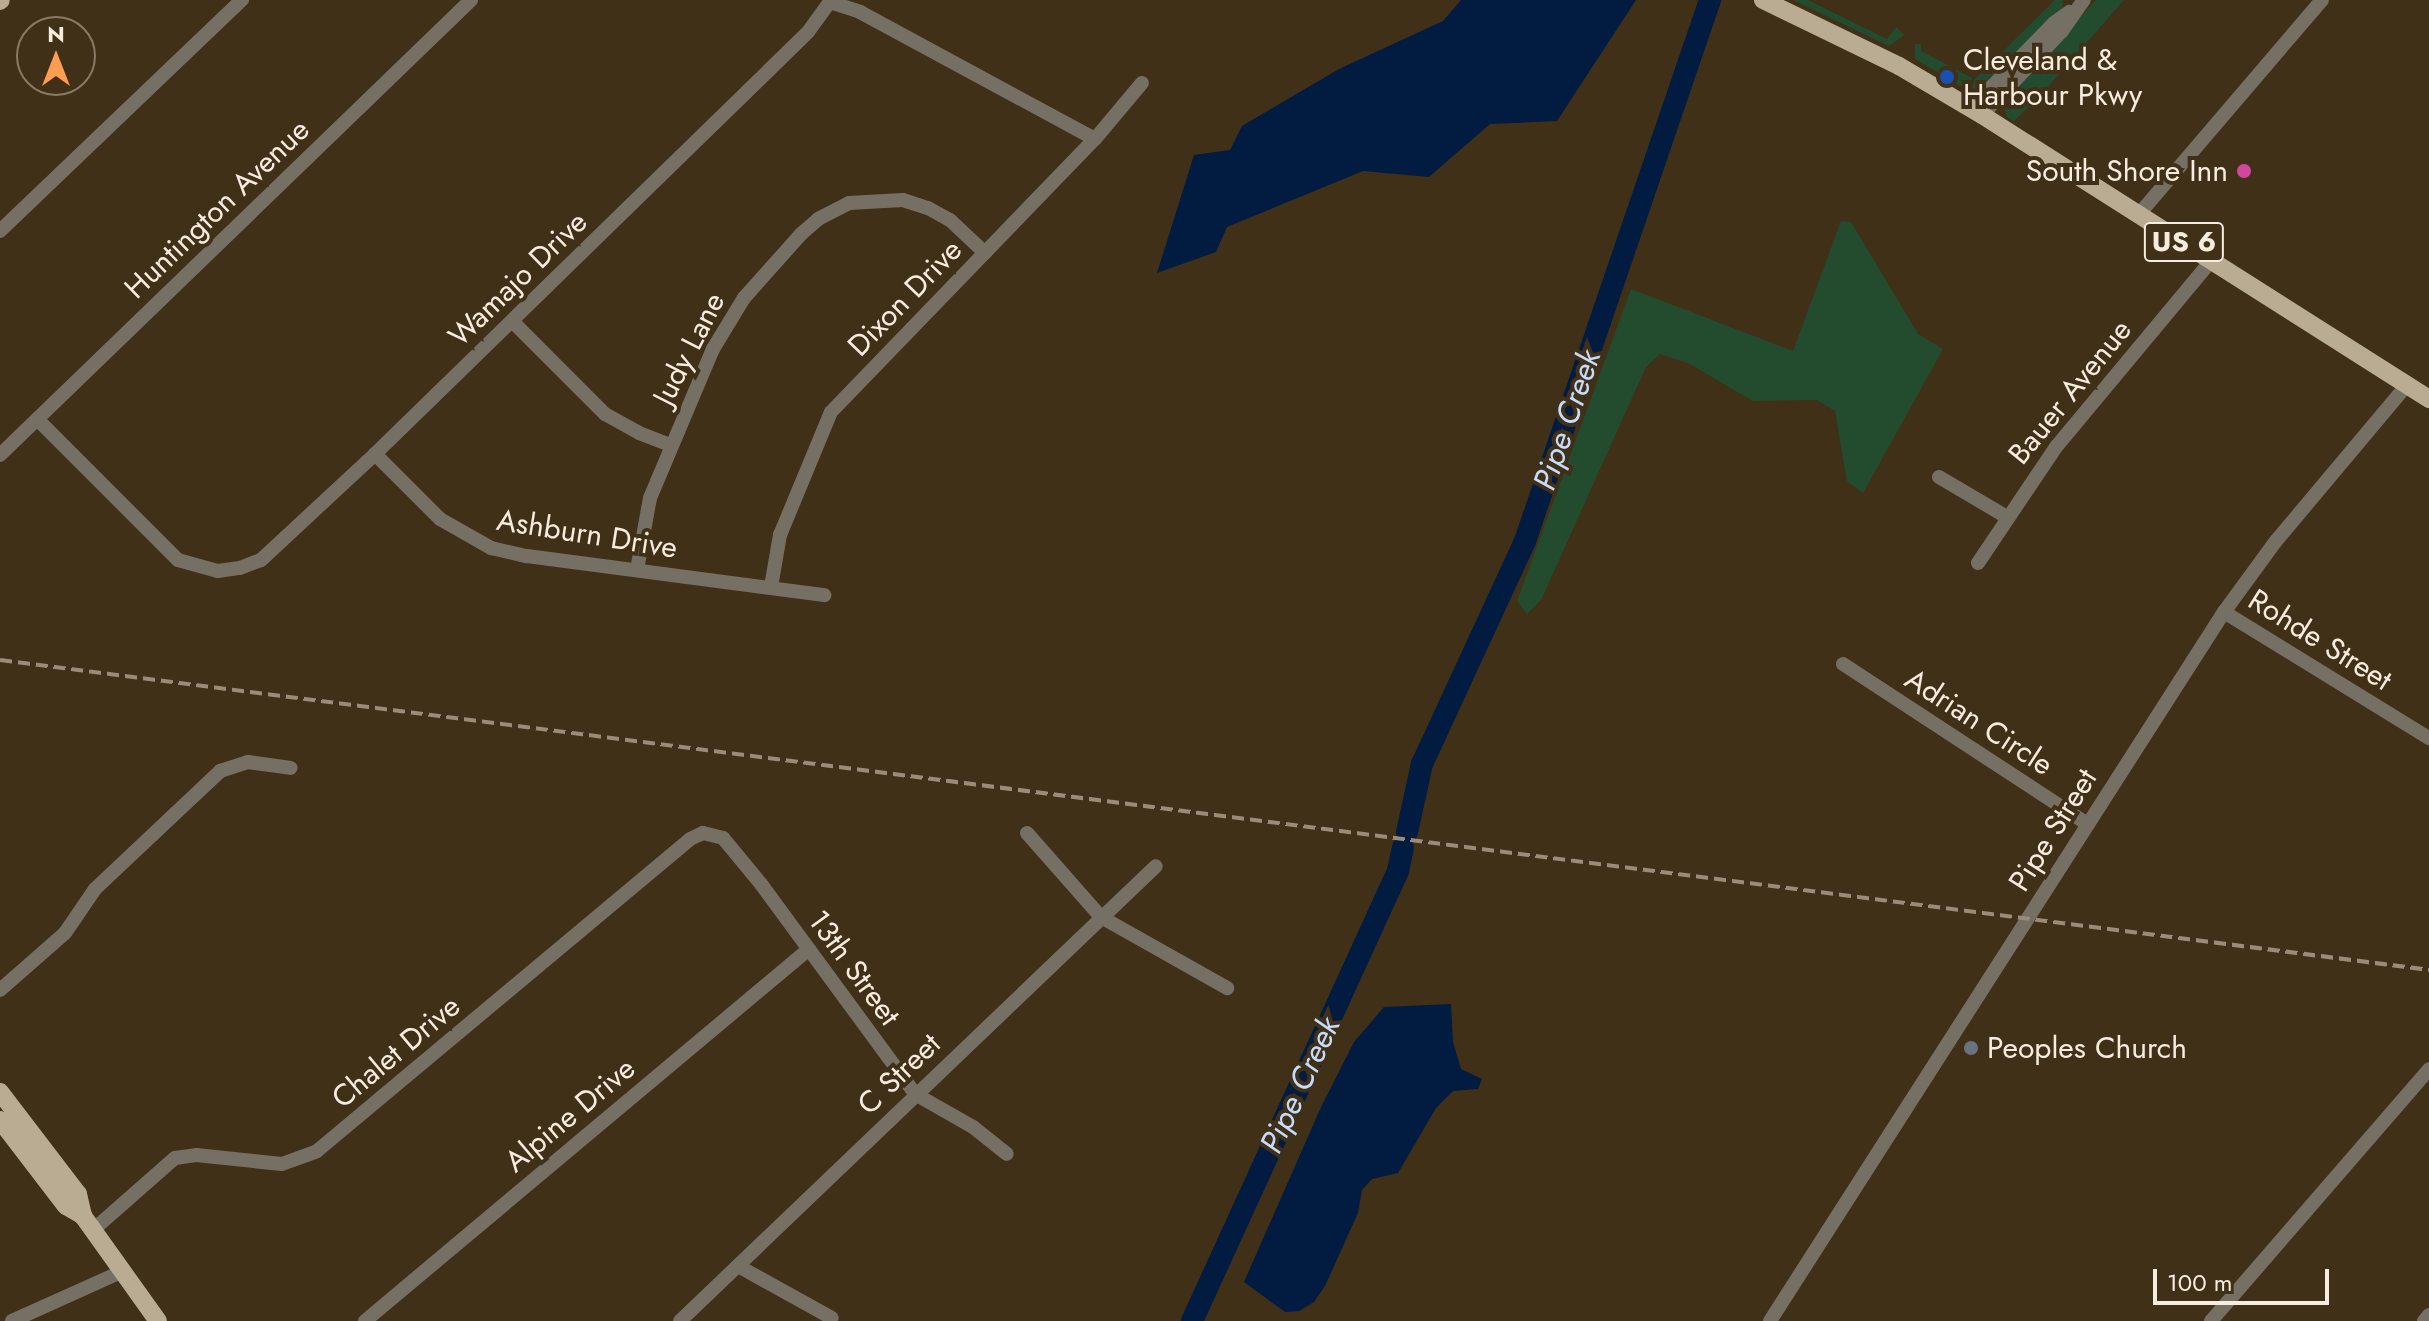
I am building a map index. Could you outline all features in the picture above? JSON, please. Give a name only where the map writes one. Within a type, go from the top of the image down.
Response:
[{"type":"main road","name":"US 6","points":[[1763,0],[1899,66],[1976,112],[2140,213],[2429,399]]},
{"type":"main road","points":[[0,1078],[5,1126]]},
{"type":"main road","points":[[0,1092],[5,1126],[78,1194],[88,1223],[158,1321]]},
{"type":"street","points":[[0,231],[242,0]]},
{"type":"street","name":"Huntington Avenue","points":[[0,455],[471,0]]},
{"type":"street","points":[[2140,213],[2322,0]]},
{"type":"street","points":[[830,1],[860,12],[1095,139]]},
{"type":"street","name":"Wamajo Drive","points":[[37,419],[168,553],[191,566],[225,570],[247,566],[266,556],[375,454],[808,32],[830,1]]},
{"type":"street","points":[[1976,112],[2062,31],[2082,2]]},
{"type":"street","name":"Dixon Drive","points":[[771,587],[780,535],[828,417],[1095,139],[1142,83]]},
{"type":"street","name":"Judy Lane","points":[[637,570],[650,498],[726,323],[768,268],[828,212],[859,201],[913,202],[950,220],[985,253]]},
{"type":"street","name":"Bauer Avenue","points":[[1978,563],[2056,447],[2212,260]]},
{"type":"street","points":[[512,321],[605,414],[639,433],[671,445]]},
{"type":"street","name":"Pipe Street","points":[[1770,1321],[2025,925],[2086,823],[2224,612],[2276,541],[2407,385]]},
{"type":"street","name":"Ashburn Drive","points":[[375,454],[440,519],[481,544],[527,556],[824,595]]},
{"type":"street","points":[[1939,477],[2007,517]]},
{"type":"street","name":"Rohde Street","points":[[2224,612],[2429,738]]},
{"type":"street","name":"Adrian Circle","points":[[1843,664],[2086,823]]},
{"type":"street","points":[[0,990],[65,933],[95,889],[220,771],[248,762],[291,768]]},
{"type":"street","name":"13th Street","points":[[706,832],[723,838],[915,1094],[973,1127],[1007,1154]]},
{"type":"street","name":"Chalet Drive","points":[[88,1223],[178,1157],[196,1155],[282,1164],[317,1151],[690,839],[706,832]]},
{"type":"street","points":[[1027,833],[1101,917],[1227,988]]},
{"type":"street","name":"C Street","points":[[680,1321],[1156,866]]},
{"type":"street","name":"Alpine Drive","points":[[365,1321],[809,949]]},
{"type":"street","points":[[2211,1321],[2424,1086],[2429,1069]]},
{"type":"street","points":[[738,1266],[832,1318]]},
{"type":"street","points":[[12,1321],[123,1271]]},
{"type":"street","points":[[2424,1321],[2429,1315]]},
{"type":"green space","points":[[1793,0],[1808,0],[1887,39],[1896,27],[1904,35],[1889,46]]},
{"type":"green space","points":[[2055,0],[2063,0],[2062,9],[1976,93],[1971,94],[1974,80]]},
{"type":"green space","points":[[2096,0],[2124,0],[2038,98],[2014,121],[2007,117],[2003,105],[2005,98]]},
{"type":"green space","points":[[1915,44],[1921,44],[1921,51],[1972,78],[1968,90],[1915,59]]},
{"type":"green space","points":[[1841,221],[1851,222],[1918,334],[1943,349],[1863,493],[1847,481],[1835,411],[1817,400],[1753,401],[1688,363],[1660,354],[1646,367],[1541,600],[1527,614],[1517,601],[1631,289],[1793,351]]},
{"type":"water","points":[[1461,0],[1636,0],[1557,121],[1490,124],[1429,177],[1363,171],[1227,227],[1216,252],[1157,273],[1194,155],[1230,150],[1242,126],[1339,69],[1443,21]]},
{"type":"water","points":[[1451,1004],[1453,1042],[1461,1069],[1482,1079],[1478,1089],[1453,1091],[1436,1108],[1398,1173],[1372,1179],[1362,1190],[1358,1213],[1325,1286],[1314,1302],[1299,1311],[1285,1312],[1244,1282],[1321,1107],[1354,1042],[1384,1007]]},
{"type":"waterway","name":"Pipe Creek","points":[[1407,832],[1422,764],[1525,541],[1710,0]]},
{"type":"waterway","name":"Pipe Creek","points":[[1192,1321],[1398,871],[1403,848]]},
{"type":"railway","points":[[0,660],[2429,970]]},
{"type":"place","name":"Cleveland & Harbour Pkwy","points":[[1947,77]]},
{"type":"place","name":"South Shore Inn","points":[[2244,171]]},
{"type":"place","name":"Peoples Church","points":[[1971,1048]]}]
